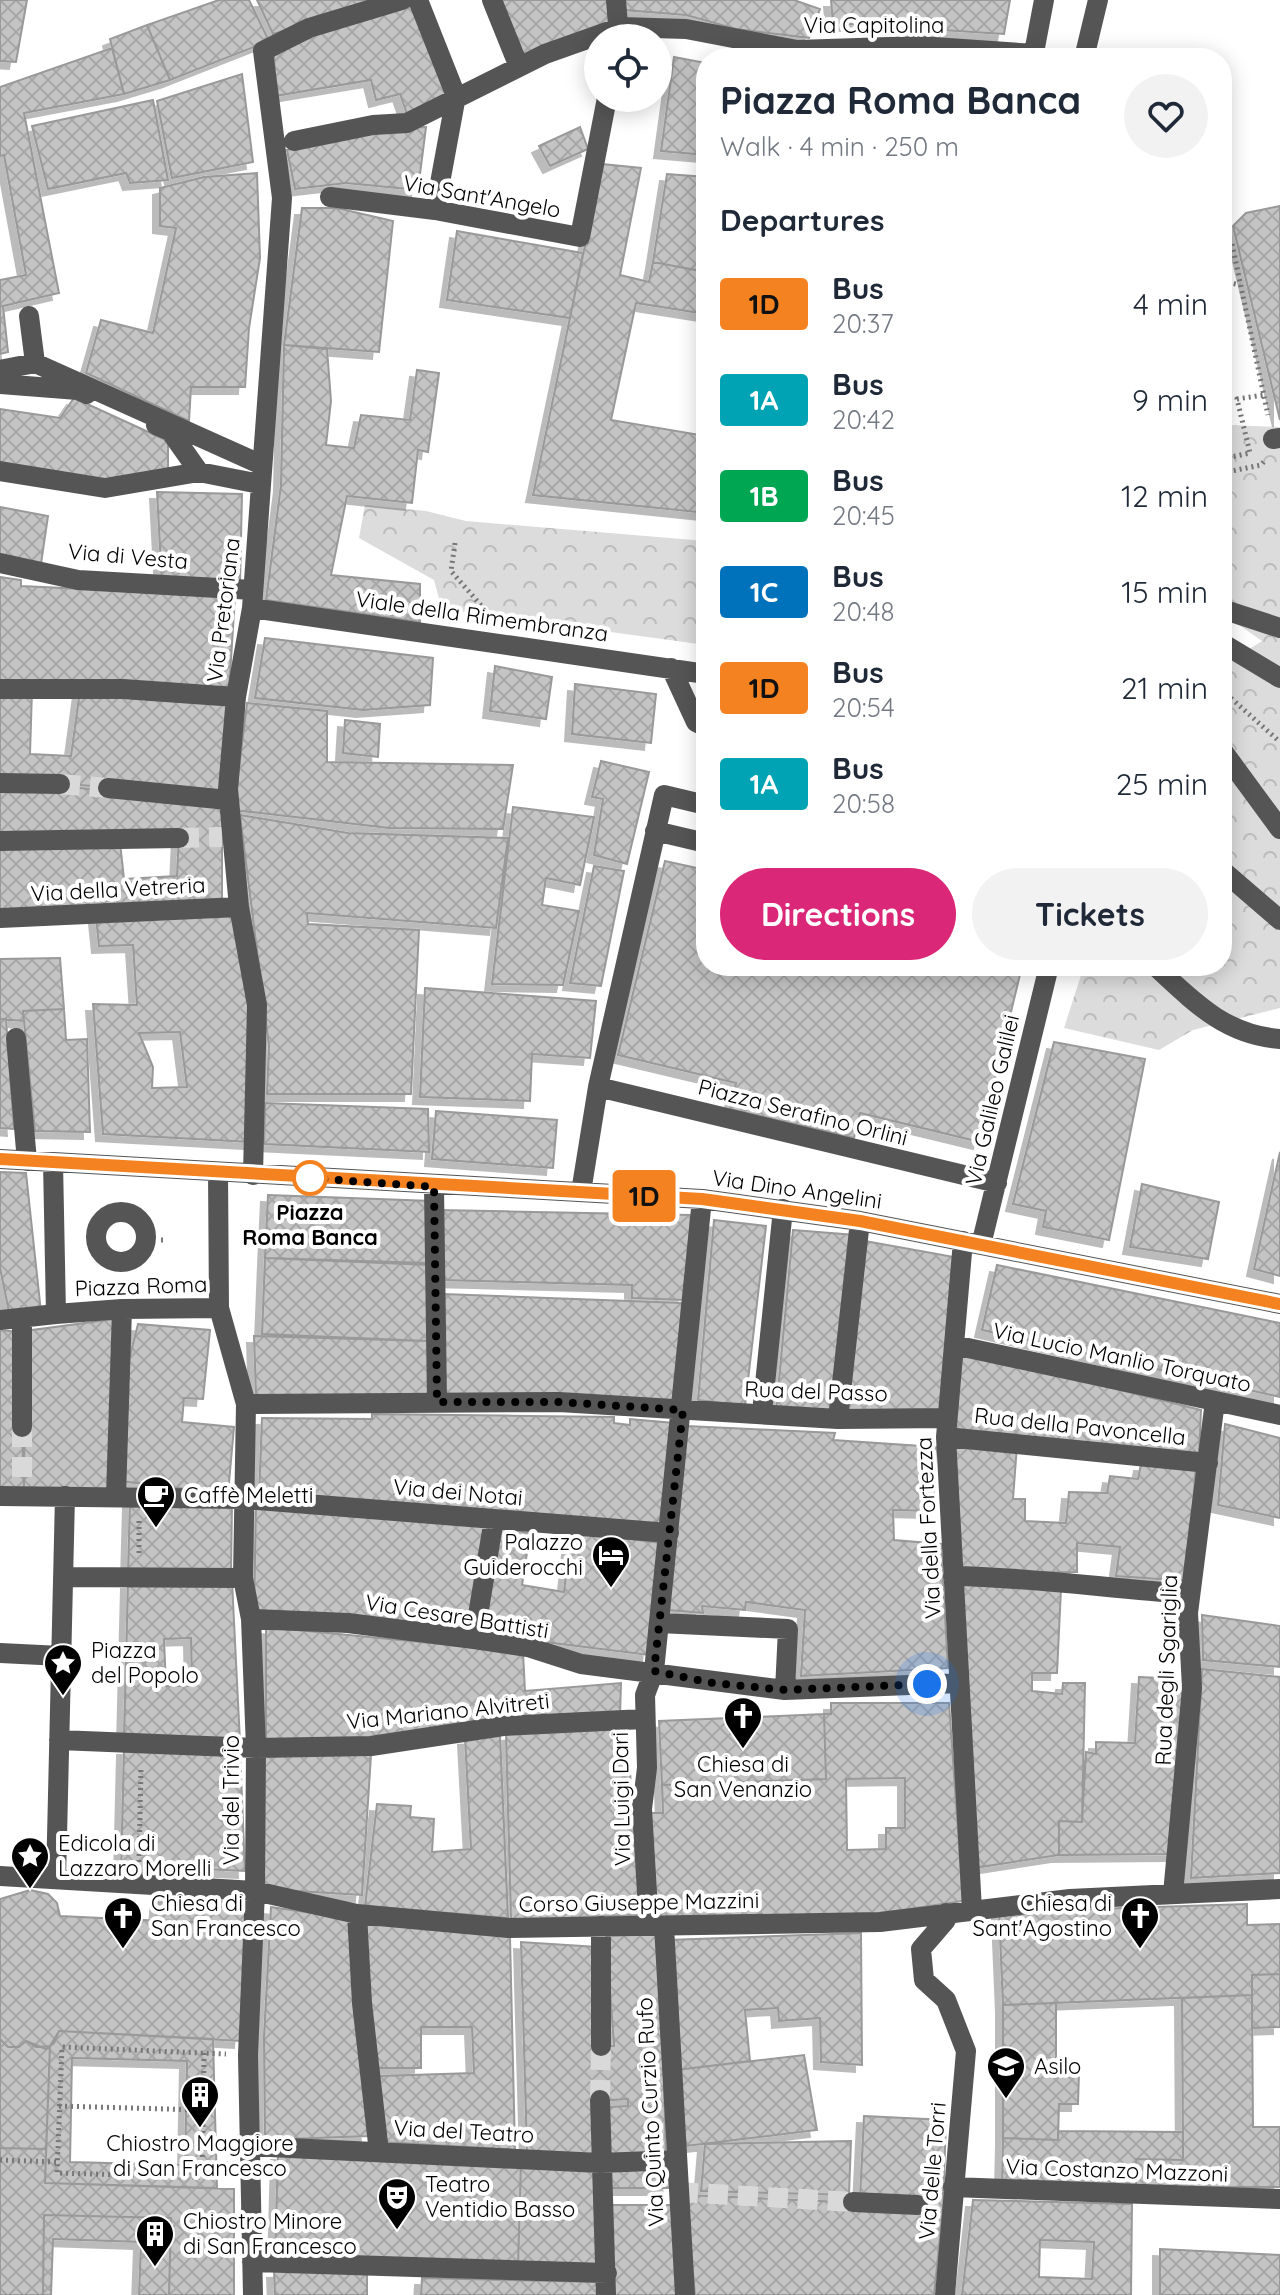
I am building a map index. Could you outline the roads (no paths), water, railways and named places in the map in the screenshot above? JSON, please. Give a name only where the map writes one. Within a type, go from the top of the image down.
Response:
[{"type":"street","name":"Via Pretoriana","points":[[253,1175],[257,1005],[226,837],[236,697],[252,599],[282,198],[263,51],[309,28],[402,0]]},
{"type":"street","points":[[418,0],[456,96],[435,210]]},
{"type":"street","points":[[492,0],[519,67]]},
{"type":"street","points":[[616,0],[619,24]]},
{"type":"street","points":[[1035,48],[1044,0]]},
{"type":"street","points":[[1086,48],[1098,0]]},
{"type":"street","name":"Via Capitolina","points":[[672,30],[686,29],[786,48]]},
{"type":"street","points":[[294,141],[373,125],[407,123],[519,67],[584,44]]},
{"type":"street","name":"Via Capitolina","points":[[858,48],[942,48]]},
{"type":"street","name":"Via Sant'Angelo","points":[[330,197],[435,210],[580,237],[604,112]]},
{"type":"street","points":[[29,316],[35,363]]},
{"type":"street","points":[[0,370],[35,363],[82,381],[261,474]]},
{"type":"street","points":[[0,384],[78,390],[170,431],[199,472]]},
{"type":"street","points":[[0,471],[105,488],[199,472],[261,474]]},
{"type":"street","name":"Via di Vesta","points":[[0,563],[78,580],[252,599]]},
{"type":"street","name":"Viale della Rimembranza","points":[[252,599],[696,672]]},
{"type":"street","points":[[1232,612],[1280,628]]},
{"type":"street","points":[[1232,649],[1280,678]]},
{"type":"street","points":[[671,668],[696,722]]},
{"type":"street","points":[[0,689],[123,689],[236,697]]},
{"type":"street","points":[[1232,764],[1280,829]]},
{"type":"street","points":[[0,783],[60,784]]},
{"type":"street","points":[[108,788],[228,800]]},
{"type":"street","points":[[581,1192],[598,1087],[664,795],[696,803]]},
{"type":"street","points":[[655,831],[696,841]]},
{"type":"street","points":[[0,841],[179,838]]},
{"type":"street","points":[[1232,879],[1280,920]]},
{"type":"street","name":"Via della Vetreria","points":[[0,918],[239,907]]},
{"type":"street","name":"Via Galileo Galilei","points":[[972,1243],[997,1183],[1047,976]]},
{"type":"street","points":[[1166,976],[1200,1008],[1251,1037],[1280,1039]]},
{"type":"street","points":[[16,1038],[27,1161]]},
{"type":"street","name":"Piazza Serafino Orlini","points":[[598,1087],[997,1183]]},
{"type":"street","points":[[0,1159],[253,1175]]},
{"type":"street","name":"Piazza Roma","points":[[53,1162],[56,1314],[122,1309],[219,1308],[218,1172]]},
{"type":"street","name":"Via Dino Angelini","points":[[253,1175],[702,1199],[783,1209],[860,1221],[1280,1304]]},
{"type":"street","points":[[434,1187],[437,1402]]},
{"type":"street","name":"Via Luigi Dari","points":[[656,1926],[642,1809],[647,1768],[645,1695],[654,1671],[683,1410],[702,1199]]},
{"type":"street","name":"Piazza Roma","points":[[122,1202],[158,1239],[117,1270],[87,1235],[122,1202]]},
{"type":"street","points":[[762,1413],[783,1209]]},
{"type":"street","points":[[838,1419],[860,1221]]},
{"type":"street","name":"Via della Fortezza","points":[[972,1243],[954,1345],[947,1427],[972,1910]]},
{"type":"street","name":"Via del Trivio","points":[[219,1308],[246,1404],[243,1578],[251,1619],[256,1748],[255,1891],[248,2055],[253,2295]]},
{"type":"street","points":[[0,1496],[22,1493],[128,1496],[122,1309]]},
{"type":"street","points":[[0,1320],[56,1314]]},
{"type":"street","points":[[22,1318],[22,1427]]},
{"type":"street","name":"Via Lucio Manlio Torquato","points":[[954,1345],[1280,1415]]},
{"type":"street","name":"Rua degli Sgariglia","points":[[1173,1894],[1192,1688],[1190,1594],[1215,1401]]},
{"type":"street","name":"Rua del Passo","points":[[246,1404],[559,1402],[947,1427]]},
{"type":"street","name":"Rua della Pavoncella","points":[[947,1427],[1208,1463]]},
{"type":"street","points":[[56,1880],[65,1496]]},
{"type":"street","name":"Via dei Notai","points":[[128,1496],[244,1499],[669,1533]]},
{"type":"street","points":[[474,1639],[494,1519]]},
{"type":"street","points":[[953,1576],[1015,1577],[1104,1589],[1190,1594]]},
{"type":"street","points":[[63,1577],[243,1578]]},
{"type":"street","points":[[660,1615],[788,1629],[785,1690]]},
{"type":"street","name":"Via Cesare Battisti","points":[[251,1619],[348,1623],[474,1639],[528,1647],[581,1664],[785,1690],[959,1683]]},
{"type":"street","points":[[0,1653],[61,1656]]},
{"type":"street","name":"Via Mariano Alvitreti","points":[[59,1740],[256,1748],[371,1746],[503,1726],[644,1719]]},
{"type":"street","name":"Corso Giuseppe Mazzini","points":[[0,1876],[255,1891],[357,1914],[509,1928],[880,1922],[1070,1899],[1280,1889]]},
{"type":"street","name":"Via delle Torri","points":[[945,2295],[950,2200],[966,2051],[946,2000],[924,1980],[921,1949],[946,1920],[946,1913]]},
{"type":"street","points":[[357,1914],[362,2003],[379,2152]]},
{"type":"street","points":[[601,1926],[601,2046]]},
{"type":"street","name":"Via Quinto Curzio Rufo","points":[[656,1926],[677,2160],[685,2295]]},
{"type":"street","points":[[600,2100],[606,2295]]},
{"type":"street","name":"Via del Teatro","points":[[250,2146],[600,2163],[677,2160]]},
{"type":"street","name":"Via Costanzo Mazzoni","points":[[950,2200],[1280,2199]]},
{"type":"street","points":[[853,2202],[918,2205]]},
{"type":"street","points":[[252,2262],[607,2273]]},
{"type":"tunnel","points":[[60,784],[108,788]]},
{"type":"tunnel","points":[[179,838],[222,837]]},
{"type":"tunnel","points":[[22,1427],[22,1489]]},
{"type":"tunnel","points":[[600,2100],[601,2046]]},
{"type":"tunnel","points":[[678,2192],[853,2202]]},
{"type":"tunnel","points":[[918,2205],[943,2208]]},
{"type":"place","name":"Piazza Roma Banca","points":[[310,1178]]},
{"type":"place","name":"Caffè Meletti","points":[[156,1529]]},
{"type":"place","name":"Palazzo Guiderocchi","points":[[611,1589]]},
{"type":"place","name":"Piazza del Popolo","points":[[63,1697]]},
{"type":"place","name":"Chiesa di San Venanzio","points":[[743,1750]]},
{"type":"place","name":"Edicola di Lazzaro Morelli","points":[[30,1890]]},
{"type":"place","name":"Chiesa di San Francesco","points":[[123,1950]]},
{"type":"place","name":"Chiesa di Sant'Agostino","points":[[1140,1950]]},
{"type":"place","name":"Asilo","points":[[1006,2100]]},
{"type":"place","name":"Chiostro Maggiore di San Francesco","points":[[200,2129]]},
{"type":"place","name":"Teatro Ventidio Basso","points":[[397,2231]]},
{"type":"place","name":"Chiostro Minore di San Francesco","points":[[155,2268]]}]
